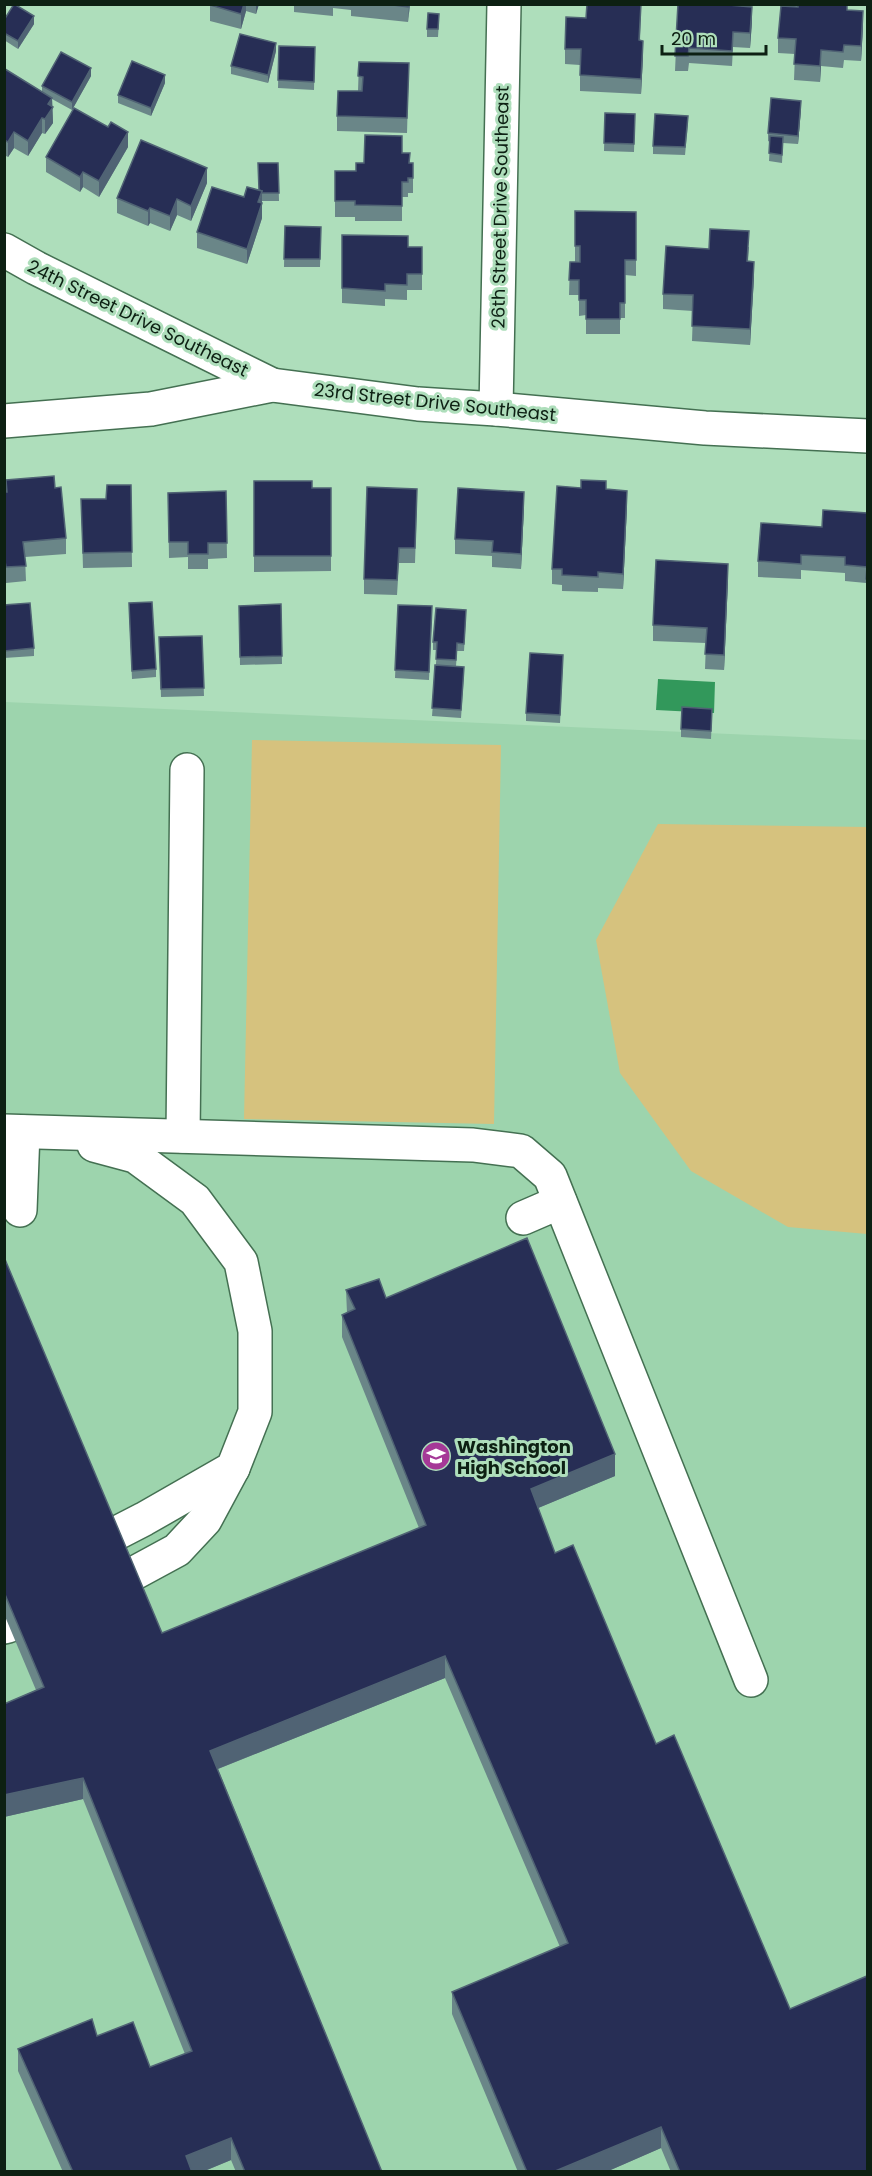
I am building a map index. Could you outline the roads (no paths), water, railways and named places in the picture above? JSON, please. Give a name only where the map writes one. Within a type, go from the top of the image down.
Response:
[{"type":"street","name":"26th Street Drive Southeast","points":[[495,409],[504,4]]},
{"type":"street","name":"24th Street Drive Southeast","points":[[4,250],[272,385]]},
{"type":"street","name":"23rd Street Drive Southeast","points":[[4,421],[151,410],[272,385],[418,404],[705,428],[867,436]]},
{"type":"street","points":[[183,1136],[187,770]]},
{"type":"street","points":[[25,1132],[473,1145],[521,1151],[550,1176],[751,1680]]},
{"type":"street","points":[[20,1210],[25,1132]]},
{"type":"street","points":[[25,1132],[135,1156],[195,1200],[241,1262],[255,1331],[255,1412],[233,1467],[205,1520],[177,1550],[129,1576]]},
{"type":"street","points":[[523,1218],[560,1202]]},
{"type":"street","points":[[113,1534],[144,1519],[233,1467]]},
{"type":"place","name":"Washington High School","points":[[436,1456]]}]
